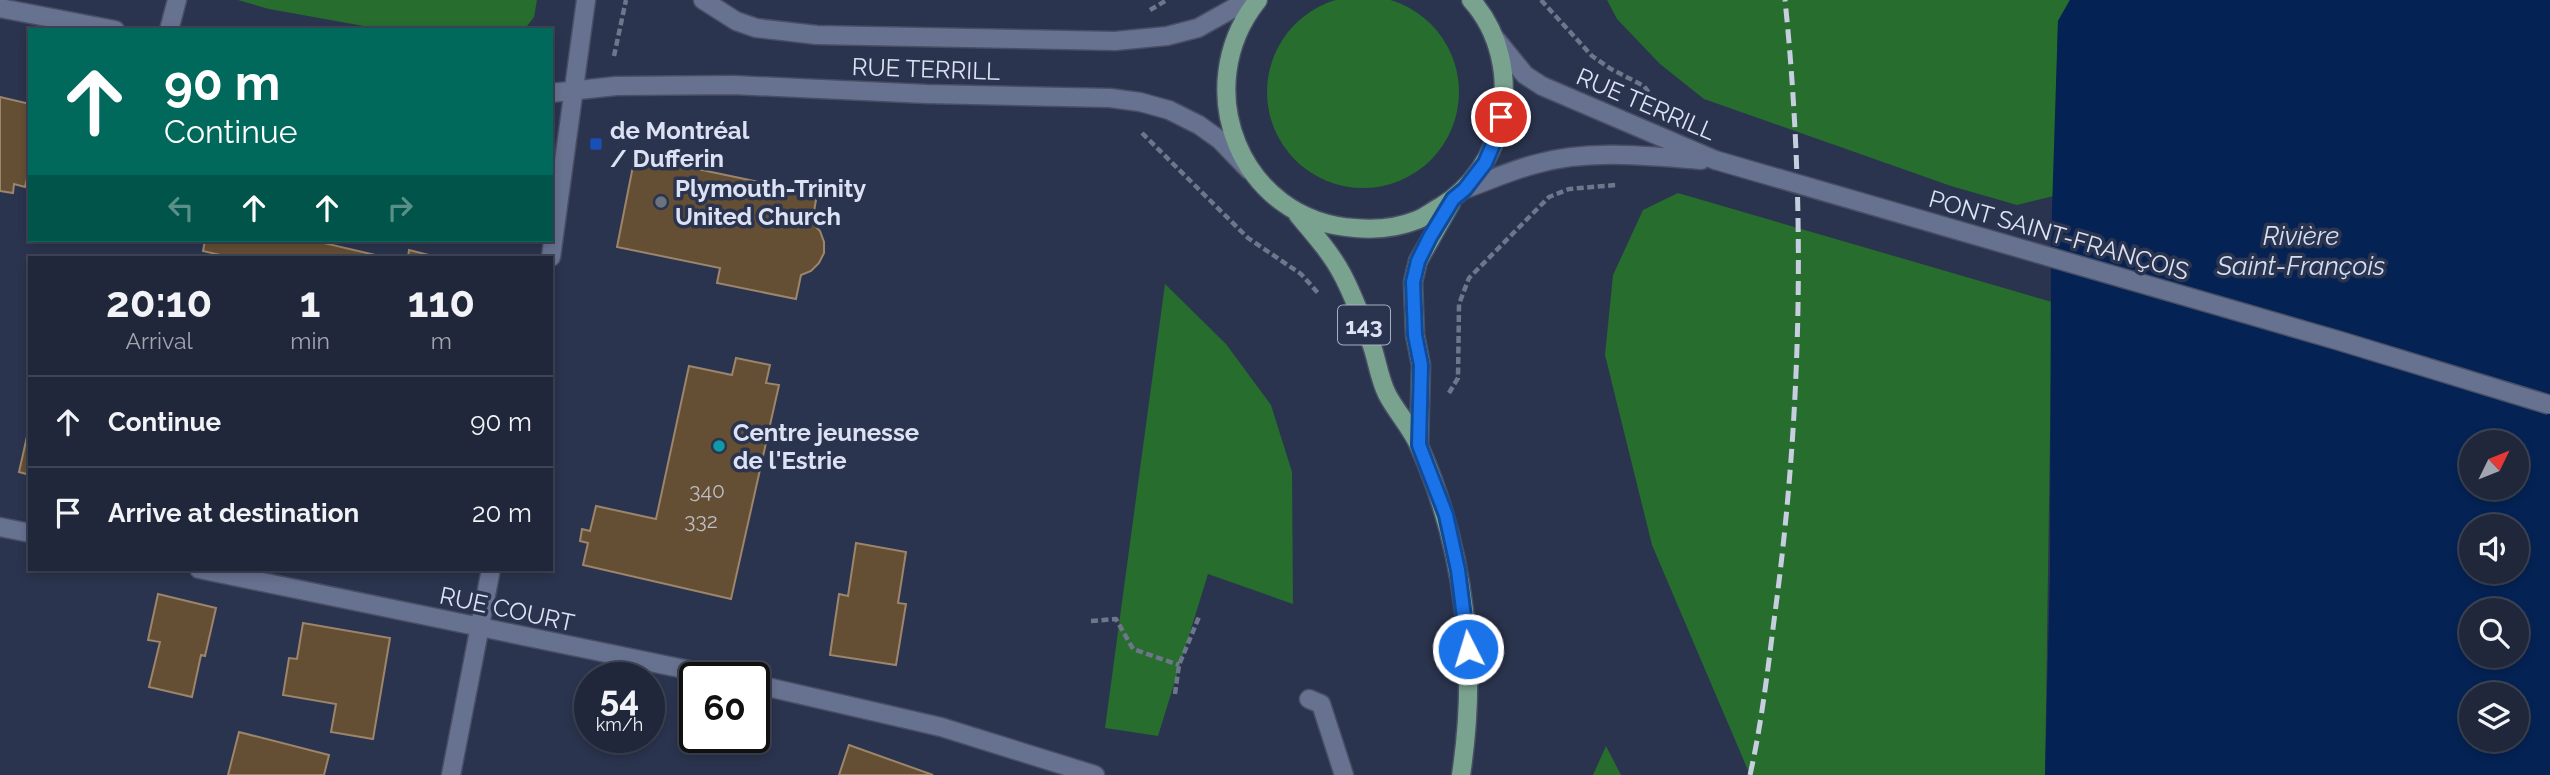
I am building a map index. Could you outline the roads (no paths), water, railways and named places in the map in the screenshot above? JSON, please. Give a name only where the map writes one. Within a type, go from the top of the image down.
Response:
[{"type":"main road","name":"143","points":[[1258,0],[1246,15],[1231,46],[1225,79],[1227,113],[1236,146],[1253,174],[1273,195],[1296,212],[1335,227],[1376,230],[1417,220],[1459,194]]},
{"type":"main road","name":"143","points":[[1419,445],[1421,365],[1415,335],[1413,282],[1418,261],[1459,194],[1485,163],[1498,133],[1504,101],[1503,68],[1494,37],[1471,0]]},
{"type":"main road","name":"143","points":[[1296,212],[1341,273],[1372,346],[1386,393],[1419,445],[1446,515],[1467,629],[1469,688],[1461,775]]},
{"type":"street","points":[[170,28],[177,0]]},
{"type":"street","points":[[553,236],[586,0]]},
{"type":"street","name":"RUE TERRILL","points":[[703,0],[736,21],[756,28],[817,35],[1115,41],[1167,36],[1198,27],[1248,0]]},
{"type":"street","points":[[0,8],[105,28]]},
{"type":"street","name":"RUE TERRILL","points":[[1494,37],[1525,75],[1542,86],[1715,160]]},
{"type":"street","name":"RUE TERRILL","points":[[553,93],[616,86],[733,85],[927,94],[1110,98],[1169,110],[1199,125],[1220,140],[1253,174]]},
{"type":"street","name":"RUE TERRILL","points":[[1459,194],[1535,164],[1581,156],[1715,160]]},
{"type":"street","name":"PONT SAINT-FRANÇOIS","points":[[1715,160],[2340,341],[2550,405]]},
{"type":"street","points":[[0,527],[28,533]]},
{"type":"street","name":"RUE COURT","points":[[208,571],[679,668]]},
{"type":"street","points":[[451,775],[491,571]]},
{"type":"street","points":[[770,688],[941,727],[1095,775]]},
{"type":"street","points":[[1309,699],[1321,704],[1344,775]]},
{"type":"water","name":"Rivière Saint-François","points":[[2070,0],[2550,0],[2550,775],[2045,775],[2050,573],[2051,241],[2058,21]]},
{"type":"railway","points":[[1750,775],[1764,694],[1784,537],[1796,384],[1796,153],[1785,0]]},
{"type":"place","name":"de Montréal / Dufferin","points":[[596,144]]},
{"type":"place","name":"Plymouth-Trinity United Church","points":[[661,202]]},
{"type":"place","name":"Centre jeunesse de l'Estrie","points":[[719,446]]}]
